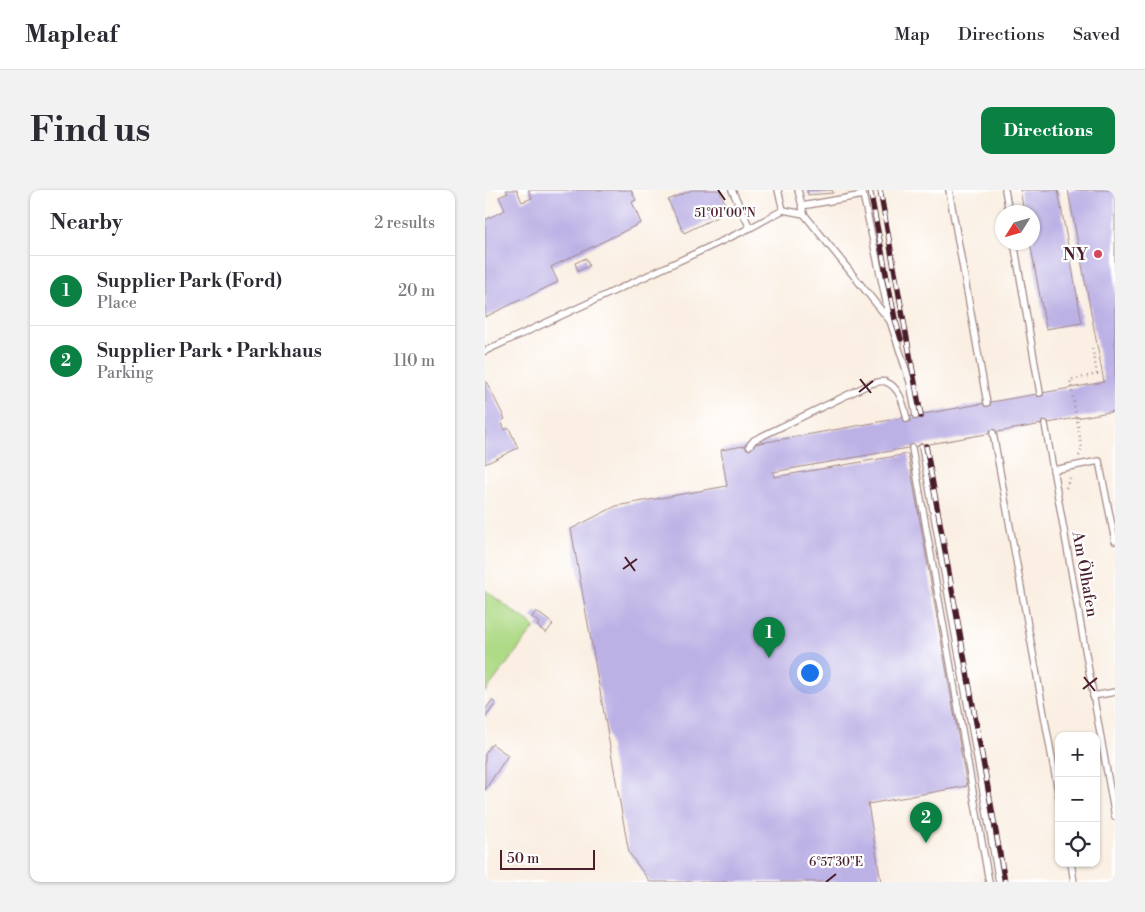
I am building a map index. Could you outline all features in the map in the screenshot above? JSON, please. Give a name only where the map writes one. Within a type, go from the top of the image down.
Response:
[{"type":"lane","points":[[732,190],[750,228]]},
{"type":"lane","points":[[778,190],[783,210]]},
{"type":"lane","points":[[798,190],[804,214],[890,321]]},
{"type":"lane","points":[[949,190],[987,402]]},
{"type":"lane","points":[[1005,190],[1008,205]]},
{"type":"lane","points":[[802,206],[862,192],[890,321],[910,382],[916,416]]},
{"type":"lane","points":[[485,351],[750,228],[783,210],[804,214]]},
{"type":"lane","points":[[1015,250],[1040,393]]},
{"type":"lane","points":[[749,446],[751,442],[763,436],[870,384],[880,381],[886,381],[900,395],[907,419]]},
{"type":"lane","name":"Am Ölhafen","points":[[1045,424],[1115,817]]},
{"type":"lane","points":[[993,433],[1055,777]]},
{"type":"lane","points":[[922,446],[999,882]]},
{"type":"lane","points":[[912,448],[989,882]]},
{"type":"lane","points":[[1053,470],[1099,461],[1115,541]]},
{"type":"lane","points":[[1093,696],[1115,692]]},
{"type":"lane","points":[[1072,867],[1074,882]]},
{"type":"path","points":[[1059,503],[1082,449],[1070,380],[1097,374],[1092,346]]},
{"type":"green space","points":[[485,590],[535,627],[485,692]]},
{"type":"building","points":[[506,190],[517,190],[522,202],[532,198],[528,190],[631,190],[636,200],[632,202],[641,223],[551,267],[558,282],[485,317],[485,220],[505,210],[499,197],[508,193]]},
{"type":"building","points":[[692,190],[719,190],[729,211],[684,233],[668,200]]},
{"type":"building","points":[[807,190],[832,190],[833,193],[808,195]]},
{"type":"building","points":[[1020,190],[1058,190],[1082,323],[1046,329],[1031,250],[1040,250],[1040,205],[1023,205]]},
{"type":"building","points":[[1068,190],[1115,190],[1115,411],[773,472],[774,477],[908,454],[967,786],[868,804],[881,882],[650,882],[629,853],[571,529],[616,506],[727,486],[721,450],[1104,382]]},
{"type":"building","points":[[586,258],[589,266],[578,271],[575,263]]},
{"type":"building","points":[[485,382],[505,419],[501,421],[505,430],[509,428],[518,448],[485,464]]},
{"type":"building","points":[[536,611],[553,624],[546,633],[537,626],[539,623],[532,617]]},
{"type":"building","points":[[492,700],[496,704],[485,718],[485,710]]},
{"type":"building","points":[[492,744],[508,755],[485,790],[485,754]]},
{"type":"railway","points":[[870,190],[895,319],[901,339]]},
{"type":"railway","points":[[880,190],[921,416]]},
{"type":"railway","points":[[926,446],[1005,882]]},
{"type":"place","name":"NY","points":[[1098,254]]},
{"type":"place","name":"Supplier Park (Ford)","points":[[769,658]]},
{"type":"place","name":"Supplier Park • Parkhaus","points":[[926,843]]}]
